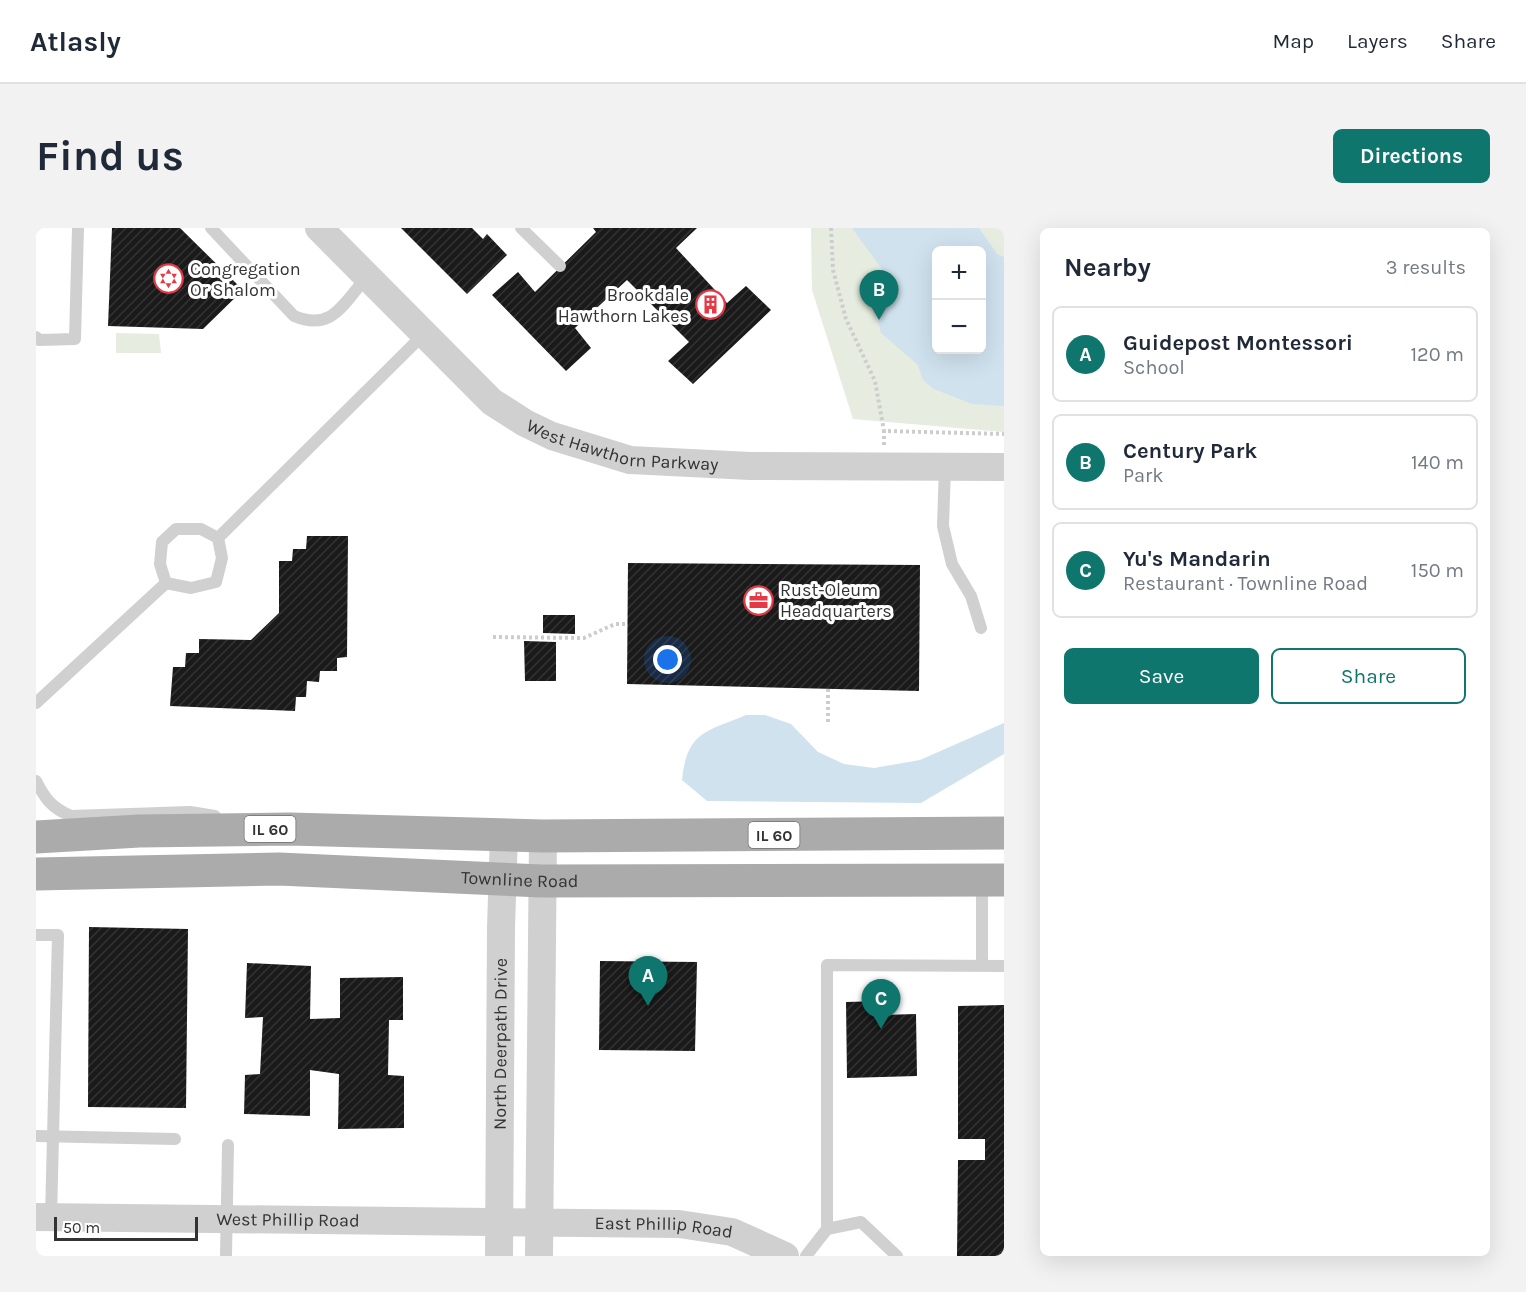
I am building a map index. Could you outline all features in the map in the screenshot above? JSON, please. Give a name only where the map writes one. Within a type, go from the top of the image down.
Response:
[{"type":"main road","name":"IL 60","points":[[36,837],[139,831],[290,829],[543,836],[1004,833]]},
{"type":"main road","name":"Townline Road","points":[[36,874],[279,869],[541,881],[993,880]]},
{"type":"street","name":"West Hawthorn Parkway","points":[[319,228],[492,402],[525,423],[580,446],[630,460],[750,466],[1004,467]]},
{"type":"street","name":"North Deerpath Drive","points":[[500,1256],[504,834]]},
{"type":"street","points":[[539,1256],[543,836]]},
{"type":"street","name":"West Phillip Road","points":[[43,1217],[539,1222]]},
{"type":"street","name":"East Phillip Road","points":[[539,1222],[680,1224],[714,1228],[747,1237],[779,1254]]},
{"type":"lane","points":[[36,337],[39,340],[75,339],[78,228]]},
{"type":"lane","points":[[211,228],[294,316],[309,322],[331,319],[367,277]]},
{"type":"lane","points":[[521,228],[560,266]]},
{"type":"lane","points":[[218,538],[424,334]]},
{"type":"lane","points":[[945,467],[942,526],[952,564],[971,596],[981,628]]},
{"type":"lane","points":[[166,583],[160,564],[162,542],[176,529],[201,529],[218,538]]},
{"type":"lane","points":[[166,583],[191,588],[216,582],[222,558],[218,538]]},
{"type":"lane","points":[[36,703],[166,583]]},
{"type":"lane","points":[[36,781],[45,800],[57,810],[71,816],[190,812],[290,829]]},
{"type":"lane","points":[[982,965],[993,880]]},
{"type":"lane","points":[[36,935],[58,935],[53,1137],[43,1217]]},
{"type":"lane","points":[[806,1256],[827,1229],[827,965],[1004,966]]},
{"type":"lane","points":[[36,1136],[176,1139]]},
{"type":"lane","points":[[226,1256],[228,1145]]},
{"type":"lane","points":[[827,1229],[861,1222],[897,1256]]},
{"type":"path","points":[[831,228],[833,270],[846,319],[875,381],[885,431],[1004,434]]},
{"type":"path","points":[[494,637],[584,638],[615,624],[628,624]]},
{"type":"path","points":[[828,689],[828,722]]},
{"type":"shaded area","points":[[811,228],[1004,228],[1004,432],[853,419],[812,290]]},
{"type":"shaded area","points":[[116,333],[159,334],[161,353],[116,353]]},
{"type":"water","points":[[852,228],[979,228],[997,254],[1004,257],[1004,406],[972,404],[934,389],[923,380],[918,365],[881,333],[875,309],[888,283],[884,272]]},
{"type":"water","points":[[746,715],[765,715],[791,724],[818,752],[844,764],[874,768],[920,760],[1004,723],[1004,754],[921,803],[707,801],[682,780],[688,752],[694,742],[709,730]]},
{"type":"building","name":"Congregation Or Shalom","points":[[112,228],[180,228],[243,290],[203,329],[108,326]]},
{"type":"building","points":[[401,228],[472,228],[483,239],[487,234],[507,255],[467,294]]},
{"type":"building","name":"Brookdale Hawthorn Lakes","points":[[593,228],[697,228],[676,248],[727,303],[746,286],[771,310],[693,384],[668,361],[689,342],[627,280],[575,328],[591,348],[566,371],[492,295],[518,272],[535,292],[596,232]]},
{"type":"building","points":[[307,536],[348,536],[347,657],[337,658],[337,671],[320,671],[319,682],[307,681],[306,697],[296,697],[295,711],[170,706],[173,667],[185,667],[186,653],[199,653],[199,639],[251,640],[279,613],[279,561],[292,561],[293,549],[306,549]]},
{"type":"building","points":[[628,563],[920,565],[919,691],[627,684]]},
{"type":"building","points":[[543,615],[575,615],[575,634],[543,633]]},
{"type":"building","points":[[524,641],[556,642],[556,681],[525,681]]},
{"type":"building","points":[[89,927],[188,929],[186,1108],[88,1107]]},
{"type":"building","points":[[600,961],[697,962],[695,1051],[599,1050]]},
{"type":"building","points":[[247,963],[311,966],[310,1019],[340,1018],[340,978],[403,977],[403,1020],[389,1020],[388,1075],[404,1076],[404,1128],[338,1129],[339,1074],[310,1070],[310,1116],[244,1114],[245,1075],[260,1074],[263,1017],[245,1018]]},
{"type":"building","points":[[882,1001],[882,1015],[916,1014],[917,1076],[847,1078],[846,1002]]},
{"type":"building","points":[[1004,1005],[1004,1256],[957,1256],[958,1160],[985,1160],[985,1139],[958,1139],[958,1006]]},
{"type":"place","name":"Congregation Or Shalom","points":[[169,279]]},
{"type":"place","name":"Brookdale Hawthorn Lakes","points":[[710,305]]},
{"type":"place","name":"Century Park","points":[[879,320]]},
{"type":"place","name":"Rust-Oleum Headquarters","points":[[759,600]]},
{"type":"place","name":"Guidepost Montessori","points":[[648,1006]]},
{"type":"place","name":"Yu's Mandarin","points":[[881,1029]]}]
